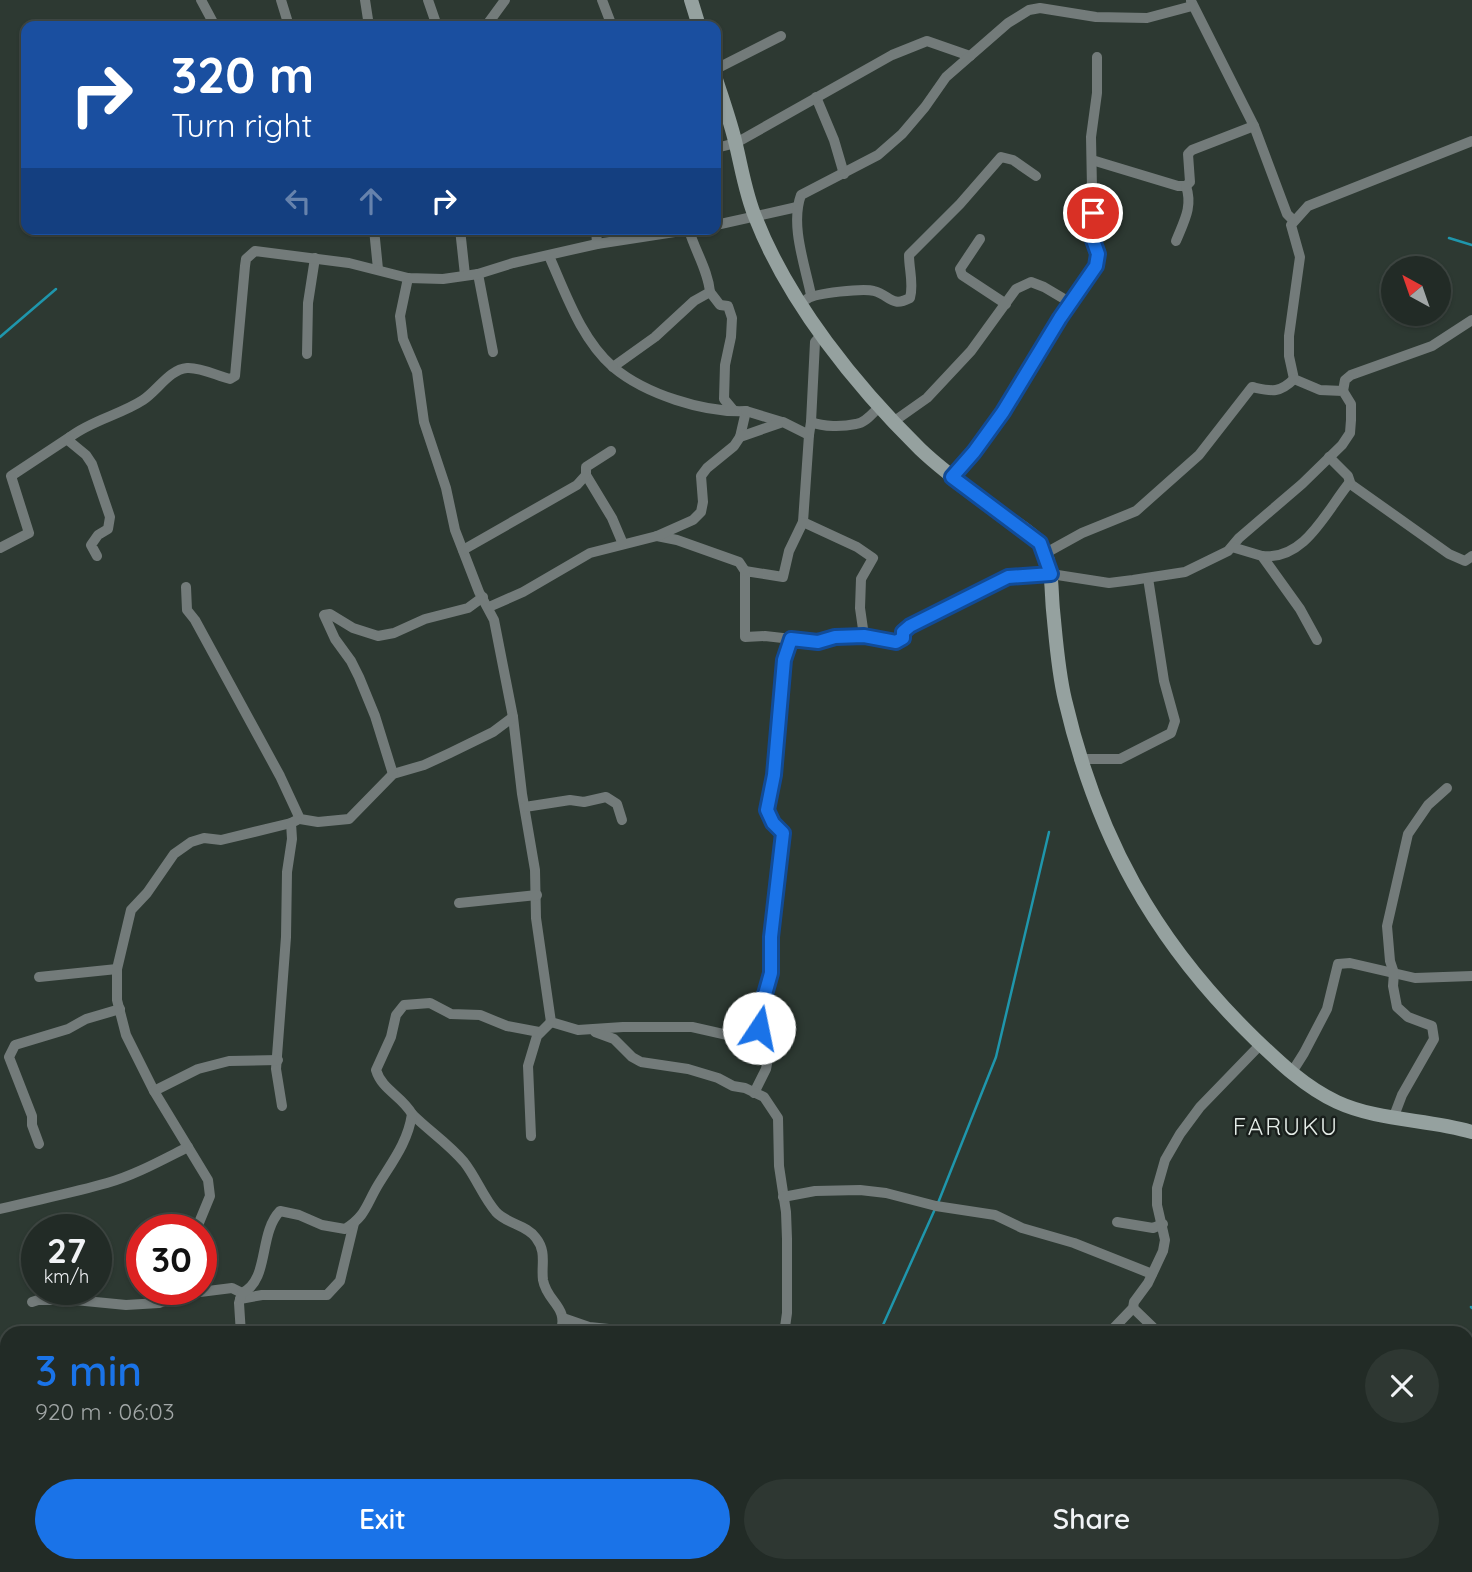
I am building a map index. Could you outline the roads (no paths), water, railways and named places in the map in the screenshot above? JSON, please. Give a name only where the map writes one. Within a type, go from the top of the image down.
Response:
[{"type":"street","points":[[201,0],[212,21]]},
{"type":"street","points":[[281,0],[287,21]]},
{"type":"street","points":[[365,0],[368,21]]},
{"type":"street","points":[[428,0],[434,21]]},
{"type":"street","points":[[490,21],[505,0]]},
{"type":"street","points":[[602,0],[610,21]]},
{"type":"street","points":[[691,0],[697,21]]},
{"type":"street","points":[[806,299],[797,207],[801,195],[878,155],[902,134],[946,77],[1030,5],[1051,5],[1096,17],[1147,18],[1192,3],[1254,126],[1287,214],[1293,220]]},
{"type":"street","points":[[721,66],[781,36]]},
{"type":"street","points":[[721,147],[736,143],[892,55],[927,41],[970,56]]},
{"type":"street","points":[[952,477],[1003,412],[1096,266],[1098,254],[1093,240],[1091,137],[1097,93],[1097,57]]},
{"type":"street","points":[[721,95],[754,217],[774,258],[806,299],[822,334],[878,408],[938,466],[1040,543],[1051,574],[1063,694],[1079,759],[1109,836],[1131,881],[1167,940],[1218,1002],[1312,1090],[1342,1105],[1472,1132]]},
{"type":"street","points":[[816,97],[845,174]]},
{"type":"street","points":[[1092,160],[1178,187],[1186,186],[1191,182],[1188,154],[1192,150],[1254,126]]},
{"type":"street","points":[[1294,379],[1289,356],[1289,336],[1300,257],[1291,225],[1293,220],[1308,206],[1472,141]]},
{"type":"street","points":[[806,299],[873,290],[889,300],[901,302],[910,298],[913,288],[909,255],[960,204],[1000,158],[1013,160],[1036,176]]},
{"type":"street","points":[[1175,240],[1189,210],[1190,198],[1186,186]]},
{"type":"street","points":[[721,224],[797,207]]},
{"type":"street","points":[[375,235],[378,269]]},
{"type":"street","points":[[461,235],[465,275]]},
{"type":"street","points":[[596,235],[597,244]]},
{"type":"street","points":[[0,548],[29,533],[11,476],[92,422],[144,399],[175,372],[186,368],[230,379],[235,376],[246,259],[255,251],[316,258],[378,269],[408,278],[443,279],[478,274],[513,263],[597,244],[654,235]]},
{"type":"street","points":[[687,235],[708,277],[710,292],[720,305],[728,306],[732,318],[725,365],[724,399],[734,411]]},
{"type":"street","points":[[980,239],[960,269],[962,275],[1006,304]]},
{"type":"street","points":[[549,256],[573,311],[600,355],[613,367],[639,384],[671,397],[711,409],[746,411],[783,422],[810,435]]},
{"type":"street","points":[[307,354],[308,303],[316,258]]},
{"type":"street","points":[[478,274],[493,352]]},
{"type":"street","points":[[408,278],[400,316],[403,339],[417,372],[428,436],[446,488],[455,530],[494,620],[513,717],[551,1022]]},
{"type":"street","points":[[893,422],[928,398],[971,351],[1016,289],[1031,282],[1071,303]]},
{"type":"street","points":[[613,367],[655,337],[694,301],[710,292]]},
{"type":"street","points":[[657,536],[677,540],[739,562],[745,571],[746,637],[765,636],[818,642],[835,637],[864,636],[896,642],[903,638],[903,632],[910,626],[1008,577],[1051,574],[1109,583],[1185,572],[1233,547],[1238,538],[1302,484],[1350,433],[1350,404],[1343,391],[1345,380],[1351,375],[1432,346],[1472,320]]},
{"type":"street","points":[[745,571],[783,577],[789,551],[803,522],[815,342],[822,334]]},
{"type":"street","points":[[1294,379],[1320,390],[1343,391]]},
{"type":"street","points":[[1044,554],[1082,533],[1136,511],[1199,455],[1252,387],[1270,392],[1278,391],[1294,379]]},
{"type":"street","points":[[811,422],[822,426],[857,425],[878,408]]},
{"type":"street","points":[[489,607],[523,592],[590,553],[657,536],[693,520],[701,512],[703,502],[701,477],[707,468],[734,446],[740,437],[746,411]]},
{"type":"street","points":[[740,437],[783,422]]},
{"type":"street","points":[[70,437],[69,441],[93,464],[110,517],[108,529],[97,535],[91,545],[97,556]]},
{"type":"street","points":[[611,451],[586,467],[586,475],[612,517],[623,544]]},
{"type":"street","points":[[1233,547],[1274,558],[1290,553],[1309,537],[1349,483],[1348,476],[1329,457]]},
{"type":"street","points":[[463,550],[577,485],[586,475]]},
{"type":"street","points":[[1349,483],[1449,554],[1465,561],[1472,556]]},
{"type":"street","points":[[803,522],[857,547],[873,558],[861,579],[860,608],[864,636]]},
{"type":"street","points":[[1262,556],[1300,609],[1317,640]]},
{"type":"street","points":[[1079,759],[1120,759],[1171,733],[1175,721],[1164,681],[1148,578]]},
{"type":"street","points":[[186,587],[187,610],[280,776],[295,821],[287,872],[286,937],[276,1069],[282,1106]]},
{"type":"street","points":[[393,774],[375,716],[359,677],[335,639],[324,615],[330,614],[353,628],[377,636],[394,633],[425,619],[468,608],[483,597]]},
{"type":"street","points":[[754,1041],[771,973],[771,937],[783,833],[773,823],[767,810],[774,775],[784,660],[791,639]]},
{"type":"street","points":[[203,1214],[210,1196],[206,1175],[154,1091],[126,1035],[117,1000],[117,969],[131,910],[174,854],[191,842],[204,838],[221,840],[295,821],[349,819],[393,774],[424,765],[450,753],[493,732],[513,717]]},
{"type":"street","points":[[1394,1116],[1402,1095],[1434,1039],[1432,1026],[1408,1017],[1397,1007],[1387,926],[1408,834],[1428,805],[1447,788]]},
{"type":"street","points":[[525,807],[570,800],[584,802],[606,797],[617,804],[621,820]]},
{"type":"street","points":[[459,903],[537,895]]},
{"type":"street","points":[[1292,1072],[1327,1009],[1338,964],[1350,963],[1415,978],[1472,976]]},
{"type":"street","points":[[39,977],[117,969]]},
{"type":"street","points":[[539,1032],[506,1026],[480,1015],[452,1014],[430,1003],[404,1004],[396,1015],[391,1037],[376,1070],[383,1085],[399,1097],[412,1114],[466,1164],[494,1210],[536,1237],[544,1255],[543,1278],[546,1287],[563,1314],[562,1326]]},
{"type":"street","points":[[39,1144],[32,1125],[32,1116],[9,1057],[15,1045],[120,1009]]},
{"type":"street","points":[[551,1022],[588,1030],[692,1027],[754,1041],[763,1045],[769,1053],[766,1069],[754,1093]]},
{"type":"street","points":[[531,1136],[528,1066],[539,1032],[551,1022]]},
{"type":"street","points":[[588,1030],[614,1039],[632,1058],[641,1062],[688,1069],[764,1097],[778,1118],[779,1166],[787,1239],[785,1326]]},
{"type":"street","points":[[1116,1326],[1133,1308],[1163,1251],[1165,1240],[1157,1205],[1157,1188],[1170,1151],[1200,1107],[1261,1044]]},
{"type":"street","points":[[154,1091],[198,1069],[229,1061],[278,1060]]},
{"type":"street","points":[[241,1326],[241,1296],[255,1284],[268,1228],[280,1211],[299,1215],[321,1226],[345,1229],[354,1223],[365,1213],[378,1186],[392,1166],[410,1129],[412,1114]]},
{"type":"street","points":[[0,1209],[58,1197],[108,1182],[188,1147]]},
{"type":"street","points":[[783,1198],[815,1191],[860,1190],[995,1215],[1022,1228],[1074,1242],[1152,1274]]},
{"type":"street","points":[[1117,1222],[1153,1228],[1163,1224]]},
{"type":"street","points":[[217,1289],[232,1288],[241,1296],[327,1294],[340,1281],[354,1223]]},
{"type":"street","points":[[1133,1308],[1152,1326]]},
{"type":"street","points":[[563,1318],[586,1326]]},
{"type":"waterway","points":[[1449,238],[1472,245]]},
{"type":"waterway","points":[[0,337],[56,289]]},
{"type":"waterway","points":[[938,1203],[996,1057],[1049,832]]},
{"type":"waterway","points":[[883,1326],[935,1209]]},
{"type":"district","name":"FARUKU","points":[[1286,1127]]}]
